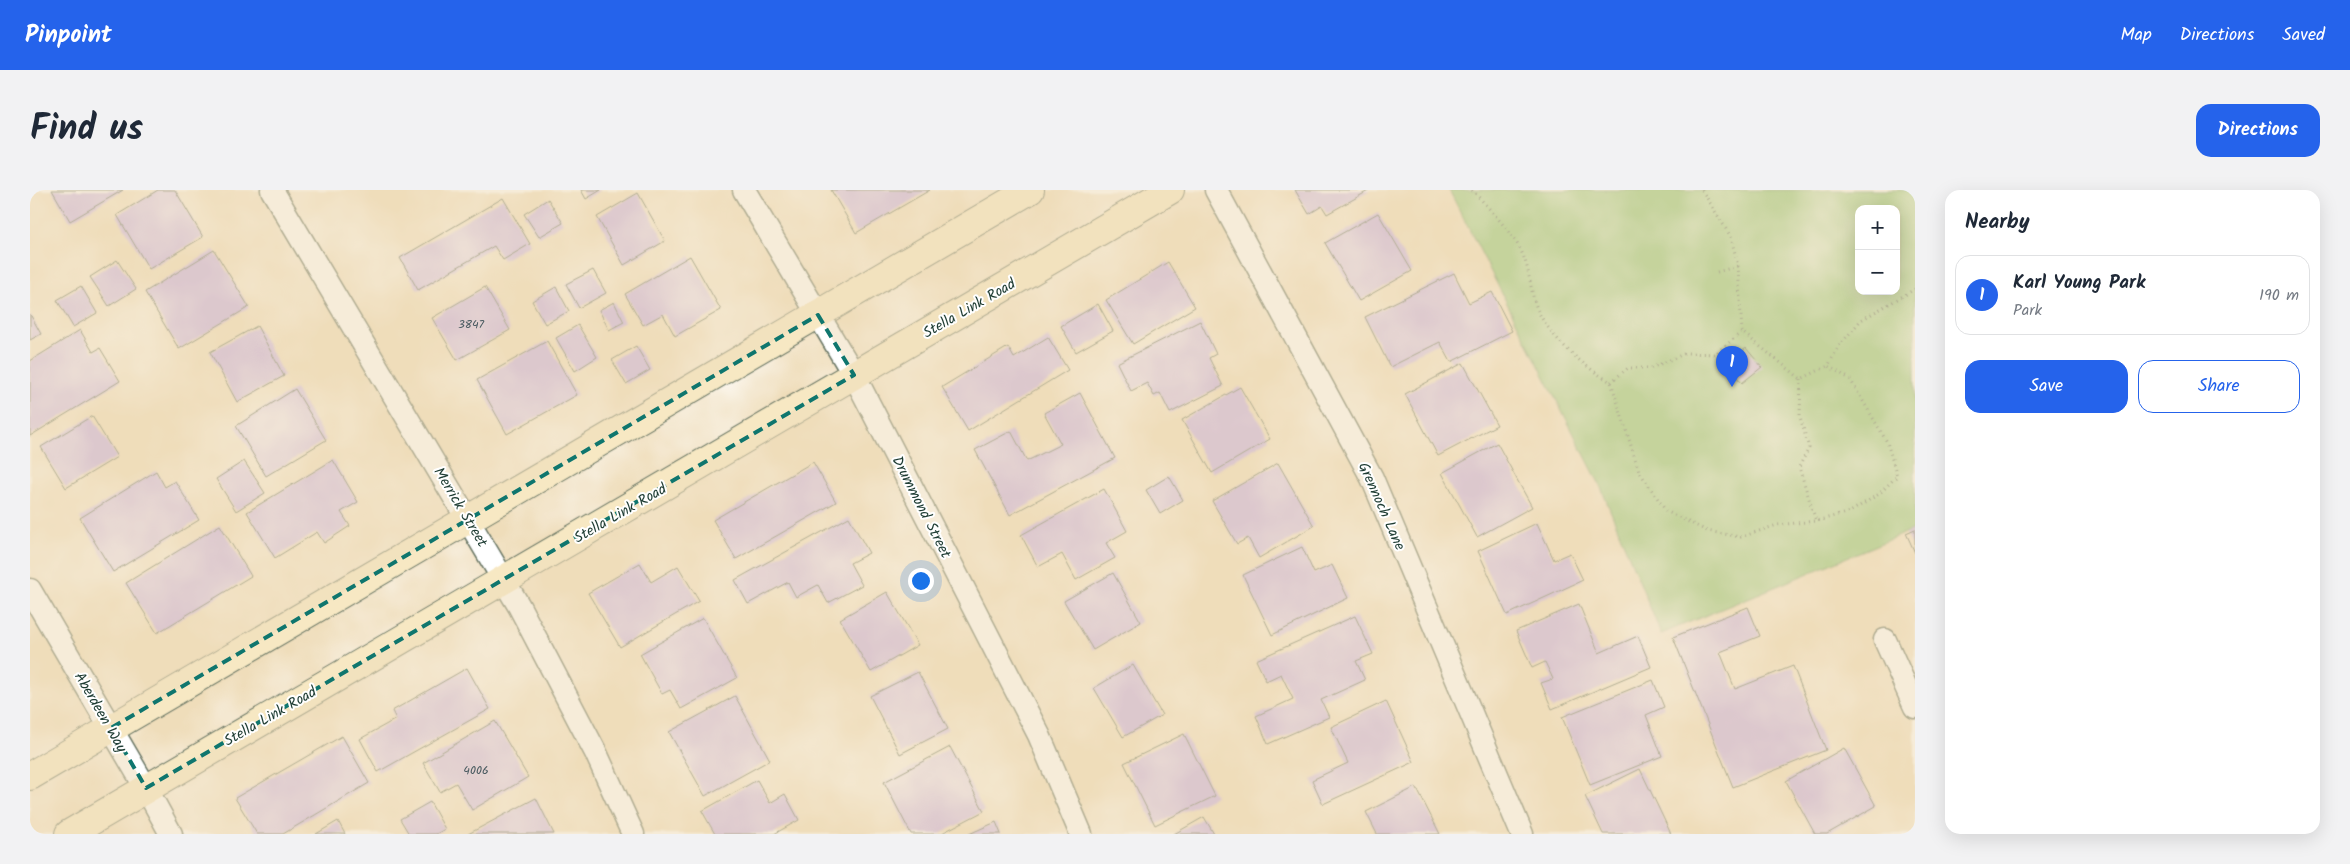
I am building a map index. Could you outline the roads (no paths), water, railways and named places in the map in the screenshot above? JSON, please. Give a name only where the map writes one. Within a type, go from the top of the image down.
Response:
[{"type":"main road","points":[[30,776],[1030,190]]},
{"type":"main road","name":"Stella Link Road","points":[[69,834],[1170,190]]},
{"type":"street","name":"Merrick Street","points":[[272,190],[504,580],[596,753],[633,834]]},
{"type":"street","name":"Drummond Street","points":[[744,190],[854,376],[1039,735],[1081,834]]},
{"type":"street","name":"Grennoch Lane","points":[[1216,190],[1372,478],[1522,834]]},
{"type":"street","name":"Aberdeen Way","points":[[30,590],[171,834]]},
{"type":"street","points":[[1885,640],[1915,707]]},
{"type":"place","name":"Karl Young Park","points":[[1732,387]]}]
